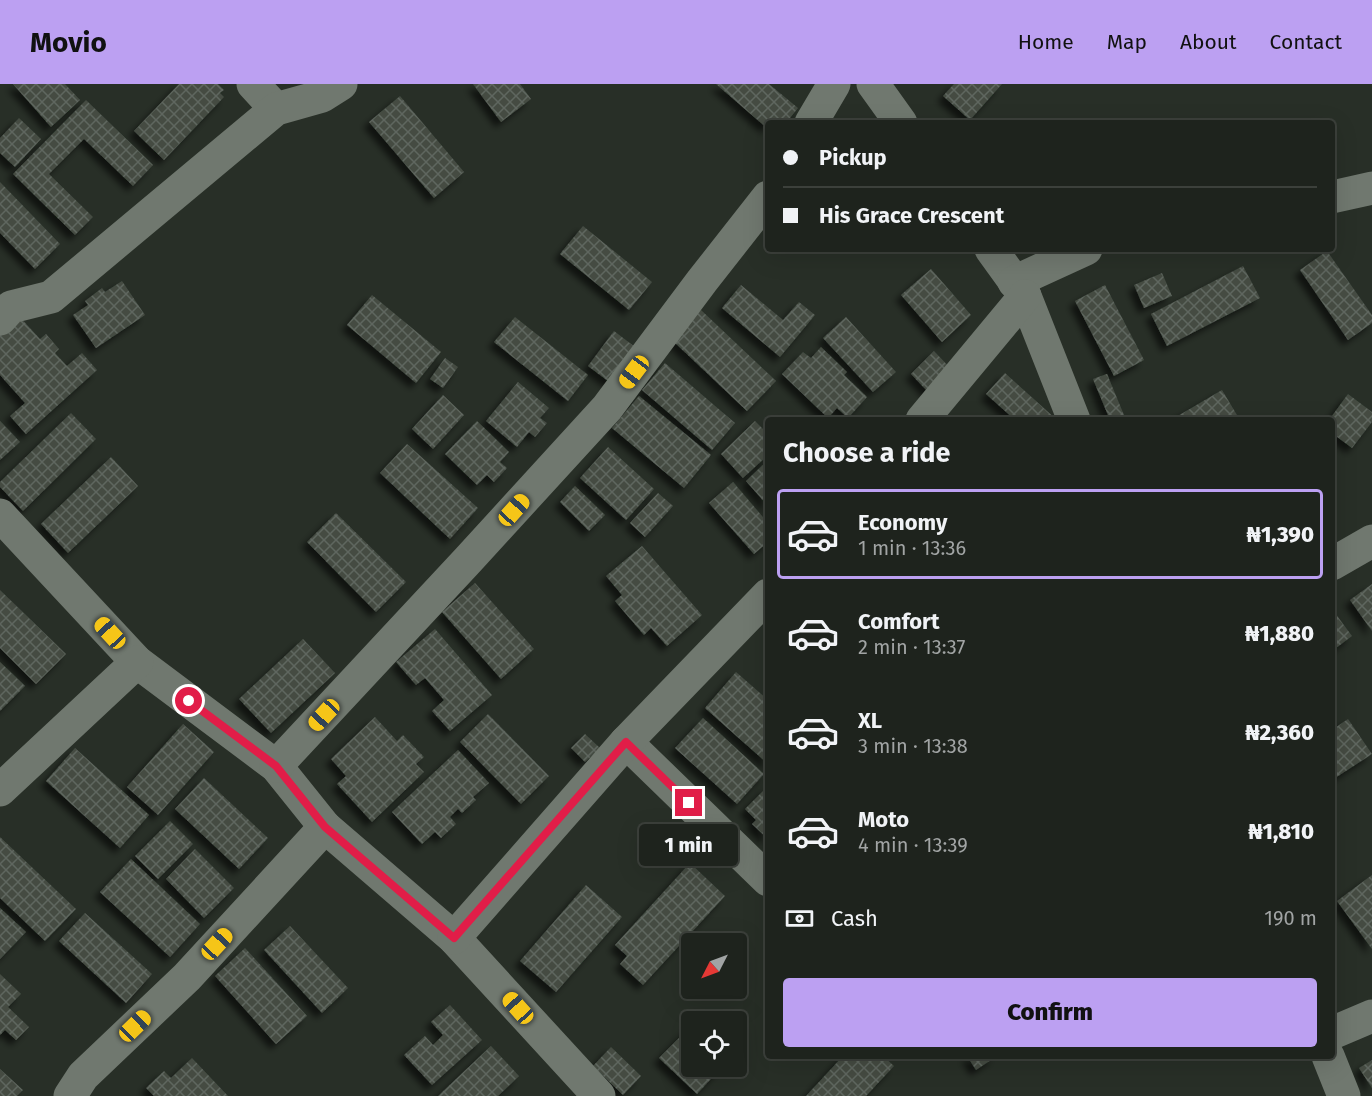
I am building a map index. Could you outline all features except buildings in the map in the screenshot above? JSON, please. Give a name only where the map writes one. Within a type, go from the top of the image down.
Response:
[{"type":"street","points":[[253,84],[276,109]]},
{"type":"street","points":[[0,319],[11,307],[51,297],[276,109],[322,96],[341,84]]},
{"type":"street","points":[[813,120],[834,84]]},
{"type":"street","points":[[873,84],[899,120]]},
{"type":"street","points":[[1335,196],[1372,188]]},
{"type":"street","points":[[276,766],[468,561],[607,408],[765,201]]},
{"type":"street","points":[[993,252],[1020,289],[1073,417]]},
{"type":"street","points":[[923,417],[1020,289],[1081,252]]},
{"type":"street","points":[[0,515],[137,662],[276,766],[325,827],[454,938],[599,1096]]},
{"type":"street","points":[[1335,562],[1372,541]]},
{"type":"street","points":[[454,938],[626,742],[765,598]]},
{"type":"street","points":[[0,790],[137,662]]},
{"type":"street","points":[[626,742],[765,877]]},
{"type":"street","points":[[70,1096],[83,1076],[187,977],[325,827]]},
{"type":"street","points":[[1335,1032],[1372,1016]]},
{"type":"street","points":[[1329,1059],[1344,1096]]},
{"type":"route","points":[[189,701],[276,766],[325,827],[454,938],[626,742],[689,803]]}]
